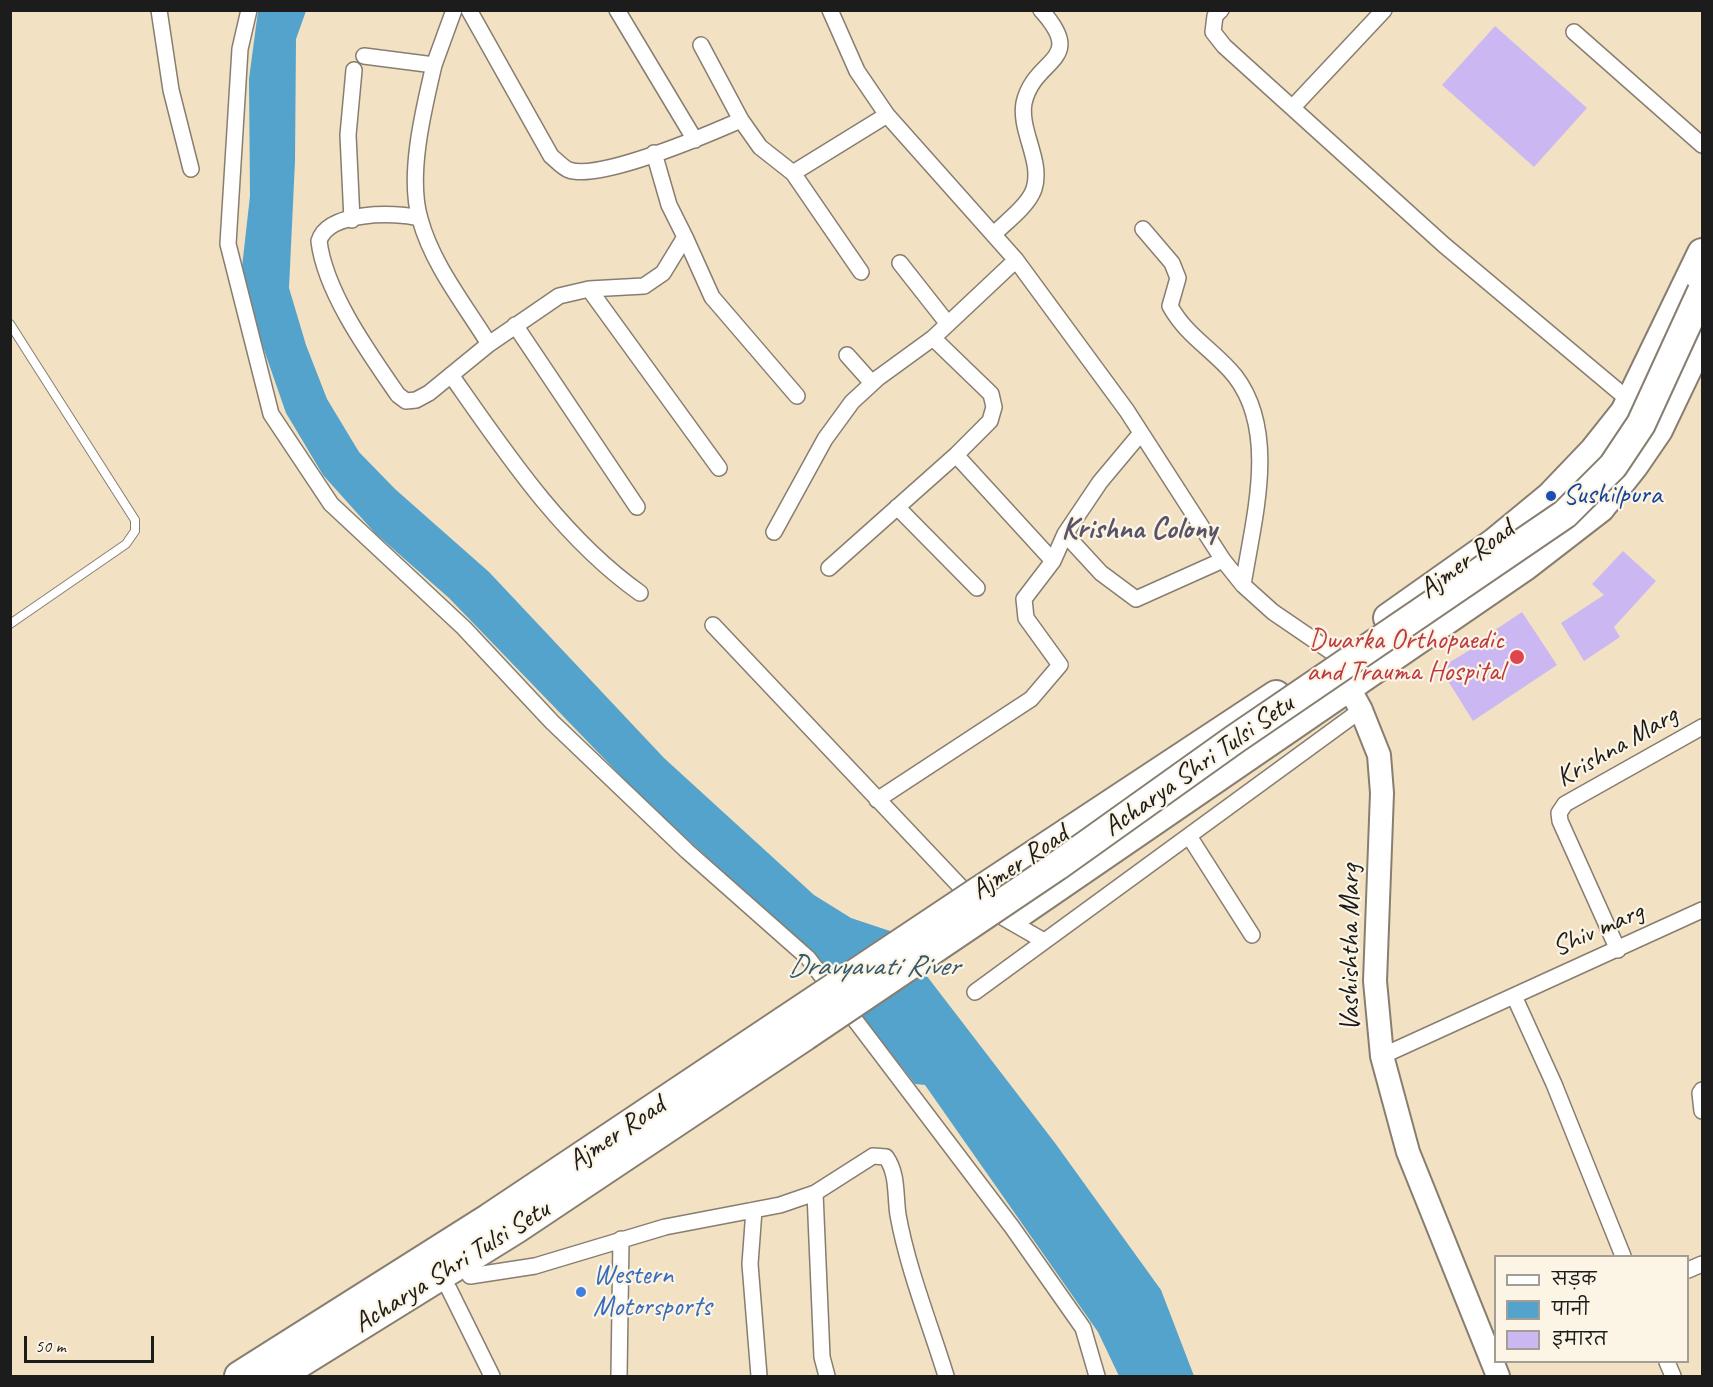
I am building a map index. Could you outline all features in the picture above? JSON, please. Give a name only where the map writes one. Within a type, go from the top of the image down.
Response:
[{"type":"highway","name":"Ajmer Road","points":[[239,1377],[498,1212],[1336,655],[1494,543],[1551,496],[1594,451],[1625,412],[1702,252]]},
{"type":"highway","name":"Acharya Shri Tulsi Setu","points":[[279,1377],[516,1229],[738,1082],[1057,866],[1235,739],[1565,514],[1613,466],[1641,424],[1702,291]]},
{"type":"highway","name":"Ajmer Road","points":[[314,1377],[1015,916],[1354,698],[1600,508],[1658,430],[1702,338]]},
{"type":"street","points":[[159,10],[171,90],[191,169]]},
{"type":"street","points":[[249,10],[240,50],[228,244],[271,414],[331,504],[464,628],[552,722],[679,843],[808,958],[1012,1227],[1083,1328],[1097,1377]]},
{"type":"street","points":[[454,10],[435,65],[420,124],[416,192],[419,218],[431,249],[489,344]]},
{"type":"street","points":[[469,10],[551,156],[570,170],[598,171],[695,140],[741,120]]},
{"type":"street","points":[[617,10],[695,140]]},
{"type":"street","points":[[830,10],[857,71],[886,115],[1016,260],[1141,433],[1223,560],[1243,585],[1273,612],[1336,655]]},
{"type":"street","points":[[994,234],[1034,189],[1035,170],[1022,114],[1025,99],[1034,81],[1056,56],[1061,42],[1057,28],[1041,10]]},
{"type":"street","points":[[1221,10],[1215,16],[1213,32],[1224,46],[1444,245],[1630,401]]},
{"type":"street","points":[[1293,106],[1384,10]]},
{"type":"street","points":[[1574,32],[1702,146]]},
{"type":"street","points":[[701,45],[741,120],[760,147],[793,173],[861,272]]},
{"type":"street","points":[[364,56],[435,65]]},
{"type":"street","points":[[352,220],[348,135],[354,70]]},
{"type":"street","points":[[793,173],[886,115]]},
{"type":"street","points":[[654,153],[669,205],[712,297],[797,396]]},
{"type":"street","points":[[419,218],[398,213],[375,214],[331,226],[321,233],[319,241],[339,299],[357,333],[398,395],[406,401],[416,400],[515,325],[559,296],[589,289],[644,286],[663,273],[685,237]]},
{"type":"street","points":[[1143,229],[1172,263],[1178,278],[1170,306],[1181,325],[1234,375],[1252,401],[1258,437],[1258,486],[1243,585]]},
{"type":"street","points":[[774,532],[825,439],[852,402],[872,383],[933,338],[1016,260]]},
{"type":"street","points":[[900,263],[948,324]]},
{"type":"street","points":[[589,289],[719,468]]},
{"type":"street","points":[[515,325],[637,507]]},
{"type":"street","points":[[829,568],[956,455],[990,421],[994,407],[991,394],[933,338]]},
{"type":"street","points":[[846,355],[872,383]]},
{"type":"street","points":[[451,375],[536,490],[618,577],[640,593]]},
{"type":"street","points":[[877,800],[1031,699],[1060,665],[1026,618],[1024,599],[1053,561],[1065,534],[1100,482],[1141,433]]},
{"type":"street","points":[[956,455],[1053,561]]},
{"type":"street","points":[[897,507],[977,588]]},
{"type":"street","points":[[1065,534],[1101,573],[1136,599],[1223,560]]},
{"type":"street","points":[[713,625],[972,900],[1044,941]]},
{"type":"street","points":[[975,992],[1189,836],[1354,698]]},
{"type":"street","name":"Vashishtha Marg","points":[[1354,698],[1379,755],[1382,793],[1375,981],[1382,1056],[1408,1152],[1498,1377]]},
{"type":"street","name":"Krishna Marg","points":[[1618,950],[1560,821],[1559,813],[1565,804],[1702,727]]},
{"type":"street","points":[[1189,836],[1252,935]]},
{"type":"street","name":"Shiv marg","points":[[1382,1056],[1702,910]]},
{"type":"street","points":[[1514,996],[1554,1084],[1622,1255]]},
{"type":"street","points":[[1702,1090],[1700,1093],[1702,1111]]},
{"type":"street","points":[[492,1377],[459,1282],[545,1264],[665,1227],[780,1205],[814,1193],[873,1156],[886,1157],[893,1167],[901,1226],[946,1377]]},
{"type":"street","points":[[814,1193],[822,1357],[827,1377]]},
{"type":"street","points":[[754,1210],[750,1263],[759,1377]]},
{"type":"street","points":[[620,1377],[621,1239]]},
{"type":"street","points":[[1666,1363],[1673,1377]]},
{"type":"lane","points":[[10,324],[135,520],[135,531],[126,544],[10,624]]},
{"type":"water","name":"Dravyavati River","points":[[258,11],[306,11],[296,39],[295,161],[289,288],[306,345],[327,399],[359,452],[395,489],[489,572],[664,758],[814,895],[851,918],[893,932],[1055,1143],[1161,1290],[1194,1376],[1119,1376],[1098,1332],[925,1085],[915,1084],[831,976],[757,902],[647,803],[449,598],[375,533],[323,475],[286,413],[247,301],[242,267],[250,196],[249,79]]},
{"type":"building","points":[[1495,26],[1587,108],[1534,167],[1442,85]]},
{"type":"building","points":[[1623,551],[1656,581],[1614,627],[1620,637],[1584,661],[1561,623],[1604,595],[1592,584]]},
{"type":"building","points":[[1522,612],[1557,665],[1473,721],[1440,668],[1488,639],[1486,636]]},
{"type":"place","name":"Sushilpura","points":[[1551,496]]},
{"type":"place","name":"Dwarka Orthopaedic and Trauma Hospital","points":[[1517,657]]},
{"type":"place","name":"Western Motorsports","points":[[581,1292]]},
{"type":"district","name":"Krishna Colony","points":[[1139,530]]}]
